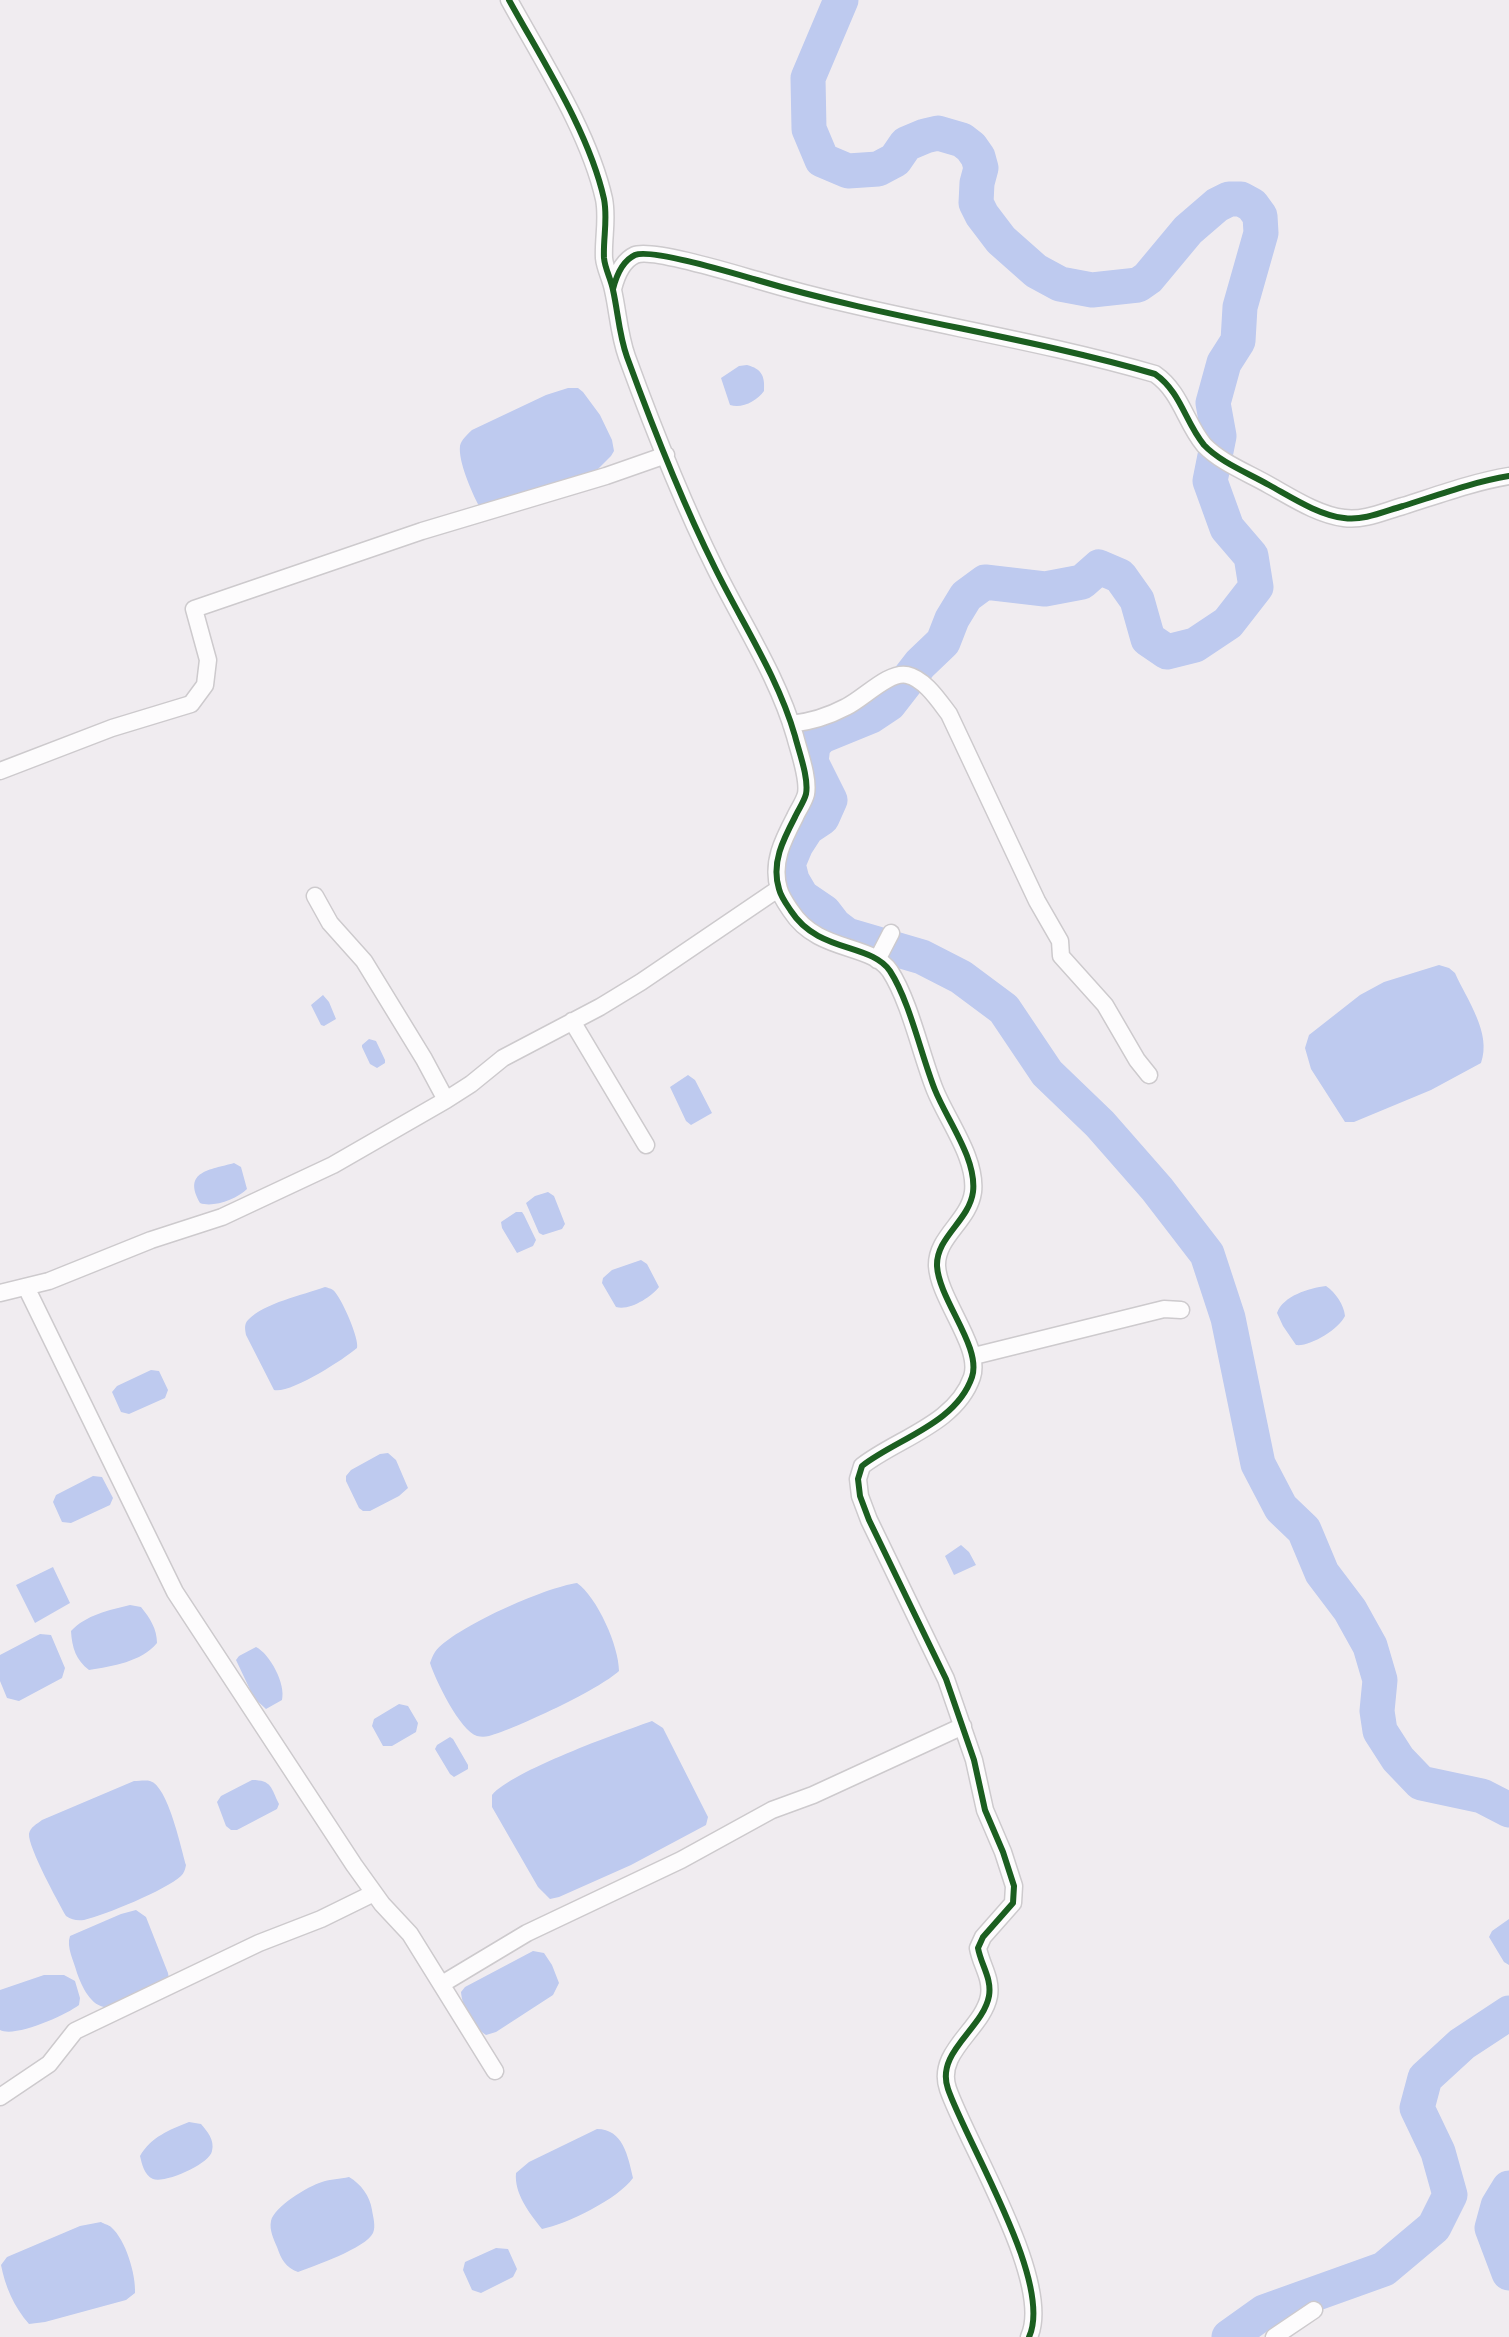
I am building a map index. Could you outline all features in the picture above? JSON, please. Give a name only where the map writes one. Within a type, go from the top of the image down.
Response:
[{"type":"street","points":[[510,0],[577,126],[597,176],[606,218],[604,256],[626,353],[692,521],[756,645],[791,724],[805,781],[806,794],[777,853],[778,889],[797,920],[810,933],[824,941],[879,957],[887,967],[892,975],[935,1091],[964,1150],[974,1176],[971,1203],[966,1215],[940,1249],[937,1264],[938,1273],[953,1313],[974,1356],[975,1365],[972,1378],[960,1398],[916,1435],[867,1462],[859,1472],[858,1479],[860,1496],[869,1520],[946,1679],[980,1780],[985,1810],[1011,1873],[1015,1896],[1008,1911],[980,1942],[978,1948],[988,1977],[989,1997],[980,2018],[954,2051],[946,2068],[945,2078],[953,2102],[992,2182],[1028,2277],[1034,2313],[1030,2337]]},
{"type":"street","points":[[613,289],[617,275],[625,263],[635,255],[649,254],[708,265],[773,285],[911,319],[1156,374],[1166,381],[1176,394],[1204,445],[1230,464],[1292,498],[1346,519],[1374,515],[1509,476]]},
{"type":"street","points":[[0,771],[112,728],[191,704],[205,685],[208,660],[194,609],[422,531],[606,476],[666,455]]},
{"type":"street","points":[[791,724],[824,716],[847,707],[887,679],[895,676],[912,678],[933,694],[949,714],[1036,901],[1060,940],[1061,956],[1105,1005],[1137,1060],[1149,1075]]},
{"type":"street","points":[[0,1293],[58,1278],[151,1240],[222,1217],[275,1194],[333,1165],[446,1100],[471,1084],[503,1058],[572,1021],[665,967],[778,889]]},
{"type":"street","points":[[315,896],[330,923],[364,961],[424,1059],[446,1100]]},
{"type":"street","points":[[879,957],[891,933]]},
{"type":"street","points":[[572,1021],[646,1145]]},
{"type":"street","points":[[26,1287],[175,1592],[374,1893],[410,1934],[496,2071]]},
{"type":"street","points":[[974,1356],[1164,1309],[1181,1310]]},
{"type":"street","points":[[442,1984],[527,1933],[681,1860],[772,1810],[813,1794],[963,1726]]},
{"type":"street","points":[[0,2098],[49,2064],[75,2031],[259,1943],[321,1920],[374,1893]]},
{"type":"street","points":[[1274,2337],[1314,2310]]},
{"type":"water","points":[[747,365],[759,371],[763,377],[764,391],[749,403],[739,406],[730,405],[721,378],[739,366]]},
{"type":"water","points":[[568,388],[578,388],[583,392],[600,415],[612,440],[614,451],[611,456],[595,472],[479,506],[469,485],[461,460],[460,446],[463,439],[472,430],[546,395]]},
{"type":"water","points":[[1439,965],[1449,968],[1455,973],[1477,1017],[1483,1040],[1484,1052],[1481,1063],[1431,1090],[1354,1122],[1345,1122],[1311,1069],[1305,1048],[1309,1035],[1360,995],[1384,982]]},
{"type":"water","points":[[323,995],[329,1002],[336,1019],[324,1026],[321,1025],[311,1005]]},
{"type":"water","points":[[369,1039],[376,1041],[385,1060],[385,1063],[377,1068],[370,1064],[362,1047]]},
{"type":"water","points":[[688,1075],[695,1080],[712,1113],[691,1125],[686,1121],[670,1087]]},
{"type":"water","points":[[234,1163],[241,1167],[247,1189],[225,1202],[200,1203],[194,1184],[197,1178],[208,1170]]},
{"type":"water","points":[[548,1192],[554,1196],[565,1224],[562,1229],[543,1235],[539,1233],[526,1203],[535,1196]]},
{"type":"water","points":[[516,1212],[522,1212],[536,1240],[533,1246],[517,1253],[502,1228],[501,1222]]},
{"type":"water","points":[[641,1260],[647,1264],[659,1287],[651,1295],[634,1305],[622,1308],[616,1307],[602,1283],[603,1278],[612,1270]]},
{"type":"water","points":[[1326,1286],[1339,1300],[1345,1316],[1337,1326],[1324,1336],[1309,1343],[1296,1345],[1277,1313],[1280,1307],[1297,1294]]},
{"type":"water","points":[[325,1287],[333,1290],[341,1300],[356,1336],[357,1348],[329,1368],[304,1382],[282,1390],[274,1390],[246,1335],[246,1323],[255,1314],[274,1304]]},
{"type":"water","points":[[151,1370],[159,1371],[168,1390],[165,1398],[129,1414],[121,1412],[112,1392],[117,1386]]},
{"type":"water","points":[[388,1453],[396,1460],[408,1488],[399,1496],[370,1511],[363,1511],[359,1508],[346,1481],[346,1476],[351,1470],[380,1454]]},
{"type":"water","points":[[93,1476],[102,1477],[113,1498],[110,1505],[71,1523],[62,1522],[53,1502],[56,1495]]},
{"type":"water","points":[[961,1545],[969,1552],[976,1565],[954,1575],[945,1556]]},
{"type":"water","points":[[53,1567],[70,1603],[35,1623],[16,1585]]},
{"type":"water","points":[[577,1583],[592,1599],[606,1623],[615,1649],[619,1671],[594,1688],[557,1708],[501,1732],[482,1737],[470,1732],[449,1704],[437,1680],[430,1663],[435,1652],[445,1642],[460,1632],[501,1610],[544,1592]]},
{"type":"water","points":[[130,1605],[141,1607],[147,1615],[154,1628],[157,1643],[135,1659],[117,1665],[89,1670],[76,1653],[72,1643],[71,1631],[91,1617]]},
{"type":"water","points":[[40,1634],[51,1635],[65,1668],[62,1678],[19,1701],[7,1698],[0,1681],[0,1655]]},
{"type":"water","points":[[256,1647],[267,1656],[276,1670],[282,1686],[282,1700],[266,1709],[254,1698],[236,1660],[239,1656]]},
{"type":"water","points":[[399,1704],[408,1706],[418,1723],[416,1732],[392,1746],[383,1746],[372,1726],[374,1719]]},
{"type":"water","points":[[652,1721],[663,1728],[708,1817],[706,1825],[631,1865],[559,1897],[550,1899],[538,1887],[492,1807],[492,1795],[503,1785],[542,1764]]},
{"type":"water","points":[[450,1737],[468,1765],[468,1769],[454,1777],[450,1774],[435,1749],[437,1745]]},
{"type":"water","points":[[252,1780],[259,1780],[270,1786],[279,1804],[277,1809],[237,1830],[231,1830],[226,1826],[217,1802],[221,1796]]},
{"type":"water","points":[[134,1781],[150,1781],[157,1785],[163,1794],[173,1819],[186,1865],[184,1871],[173,1882],[120,1908],[84,1920],[70,1918],[66,1916],[38,1862],[30,1841],[29,1834],[31,1829],[42,1820]]},
{"type":"water","points":[[136,1910],[146,1917],[169,1979],[121,2003],[103,2007],[88,1996],[82,1984],[70,1949],[70,1936],[121,1914]]},
{"type":"water","points":[[1509,1919],[1509,1965],[1504,1962],[1489,1937],[1492,1931]]},
{"type":"water","points":[[533,1951],[544,1953],[552,1965],[559,1983],[553,1995],[496,2032],[486,2035],[469,2016],[461,1992],[465,1987]]},
{"type":"water","points":[[44,1975],[64,1975],[75,1981],[80,1998],[79,2005],[52,2019],[28,2028],[7,2032],[0,2030],[0,1990]]},
{"type":"water","points":[[189,2122],[201,2124],[210,2136],[213,2147],[209,2156],[186,2172],[167,2179],[153,2179],[147,2175],[140,2156],[144,2149],[161,2135]]},
{"type":"water","points":[[597,2129],[606,2130],[613,2134],[623,2145],[633,2178],[616,2194],[591,2210],[565,2222],[542,2229],[520,2195],[517,2188],[516,2173],[529,2162]]},
{"type":"water","points":[[349,2177],[367,2195],[374,2222],[373,2233],[361,2245],[327,2261],[298,2272],[290,2268],[282,2259],[272,2235],[271,2221],[273,2215],[292,2198],[316,2184]]},
{"type":"water","points":[[101,2222],[110,2226],[121,2240],[132,2268],[135,2293],[126,2300],[45,2322],[29,2324],[11,2296],[1,2265],[7,2257],[80,2226]]},
{"type":"water","points":[[496,2248],[508,2249],[517,2269],[513,2277],[481,2293],[472,2290],[463,2270],[465,2262]]},
{"type":"waterway","points":[[841,0],[808,78],[809,129],[822,160],[848,171],[878,169],[895,160],[906,144],[925,136],[938,133],[962,140],[971,147],[978,157],[981,168],[977,183],[976,203],[982,215],[1001,240],[1036,271],[1060,284],[1092,290],[1138,285],[1148,278],[1188,230],[1217,205],[1229,199],[1241,199],[1252,205],[1260,216],[1261,233],[1240,307],[1238,341],[1224,363],[1213,403],[1219,436],[1210,481],[1227,528],[1251,556],[1256,587],[1228,623],[1195,645],[1167,652],[1148,639],[1137,600],[1120,576],[1099,567],[1082,582],[1045,589],[985,582],[966,596],[952,619],[943,642],[920,664],[889,704],[871,716],[822,736],[813,745],[811,762],[830,800],[822,818],[807,828],[796,845],[788,864],[792,880],[802,897],[824,912],[834,925],[847,935],[922,957],[961,977],[1004,1009],[1047,1073],[1100,1124],[1157,1189],[1207,1254],[1228,1318],[1258,1464],[1281,1508],[1304,1530],[1322,1573],[1350,1610],[1370,1646],[1380,1680],[1377,1711],[1380,1731],[1398,1759],[1421,1783],[1482,1796],[1509,1810]]},
{"type":"waterway","points":[[1229,2337],[1264,2312],[1384,2269],[1434,2227],[1450,2195],[1438,2152],[1417,2108],[1425,2078],[1462,2044],[1509,2013]]},
{"type":"waterway","points":[[1509,2188],[1498,2206],[1492,2228],[1509,2273]]},
{"type":"cycle path","points":[[509,0],[576,122],[597,174],[605,206],[605,262],[615,298],[624,349],[647,410],[691,516],[715,568],[769,671],[788,714],[795,736],[807,788],[779,852],[776,870],[780,892],[791,911],[802,924],[815,934],[870,956],[881,962],[890,971],[904,998],[940,1102],[966,1153],[973,1179],[973,1192],[966,1212],[942,1246],[937,1266],[939,1279],[971,1352],[972,1377],[964,1393],[953,1407],[924,1429],[862,1466],[858,1479],[860,1496],[869,1520],[946,1679],[974,1760],[985,1810],[1003,1852],[1014,1886],[1013,1903],[983,1937],[978,1948],[990,1989],[985,2008],[954,2052],[948,2064],[946,2076],[948,2089],[958,2113],[1005,2213],[1030,2283],[1033,2313],[1029,2337]]},
{"type":"cycle path","points":[[613,289],[620,270],[626,261],[635,255],[658,255],[856,306],[1056,349],[1155,374],[1171,389],[1198,436],[1211,451],[1226,462],[1296,500],[1334,516],[1352,519],[1367,517],[1469,485],[1509,476]]}]
